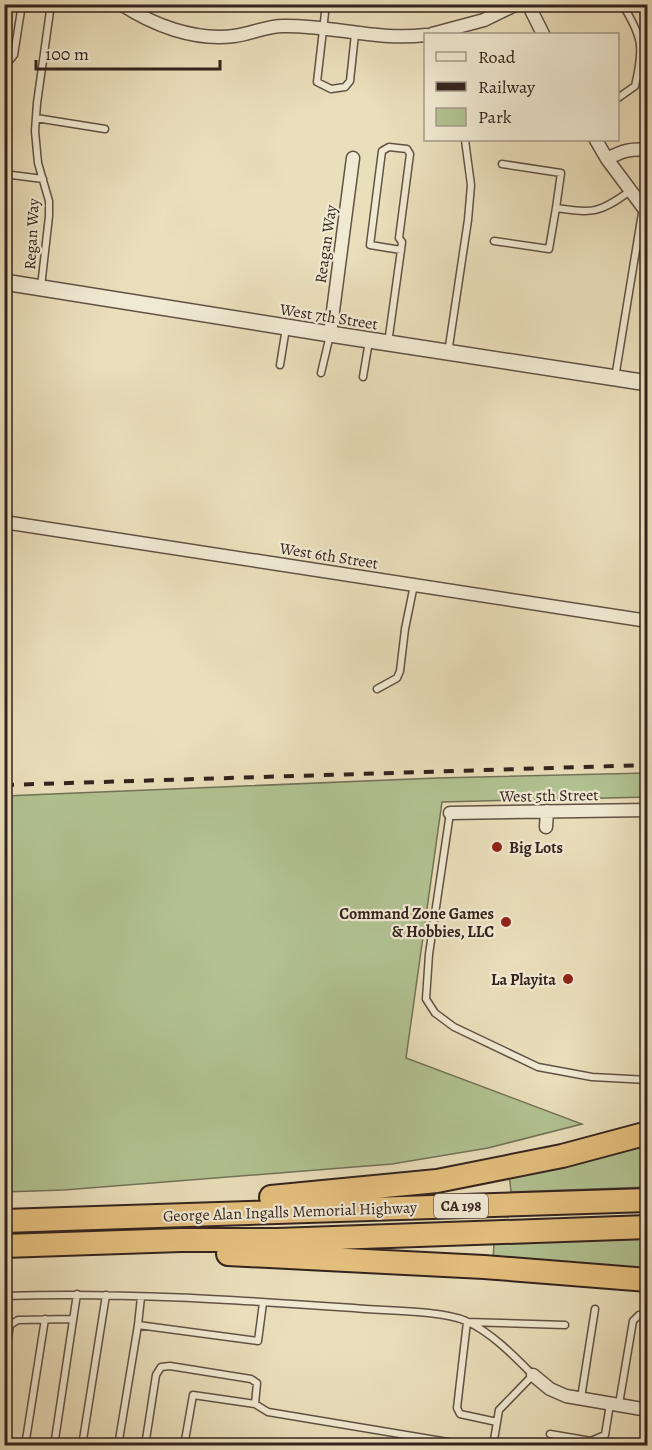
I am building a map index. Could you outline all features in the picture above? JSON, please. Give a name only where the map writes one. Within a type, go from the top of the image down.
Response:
[{"type":"highway","points":[[56,1219],[437,1181],[562,1156],[648,1134]]},
{"type":"highway","name":"George Alan Ingalls Memorial Highway","points":[[4,1221],[648,1200]]},
{"type":"highway","name":"George Alan Ingalls Memorial Highway","points":[[4,1246],[181,1240],[277,1240],[648,1227]]},
{"type":"highway","points":[[62,1244],[483,1267],[648,1280]]},
{"type":"street","points":[[121,4],[168,28],[215,36],[244,34],[282,26],[385,37],[424,36]]},
{"type":"street","points":[[441,33],[467,30],[517,4]]},
{"type":"street","points":[[528,4],[542,33]]},
{"type":"street","points":[[597,141],[645,210]]},
{"type":"street","points":[[608,159],[620,152],[633,149],[648,150]]},
{"type":"street","name":"Reagan Way","points":[[330,334],[353,158]]},
{"type":"street","name":"West 7th Street","points":[[4,282],[648,383]]},
{"type":"street","name":"West 6th Street","points":[[4,522],[648,621]]},
{"type":"street","name":"West 5th Street","points":[[450,813],[648,810]]},
{"type":"street","points":[[546,826],[547,811]]},
{"type":"street","points":[[533,1375],[549,1389],[566,1396],[648,1410]]},
{"type":"lane","points":[[4,59],[10,60],[14,55],[22,4]]},
{"type":"lane","name":"Regan Way","points":[[41,288],[49,201],[36,147],[36,118],[51,4]]},
{"type":"lane","points":[[326,4],[317,82],[331,89],[345,87],[350,81],[355,34]]},
{"type":"lane","points":[[619,97],[635,86],[642,58],[637,28],[622,4]]},
{"type":"lane","points":[[36,118],[105,129]]},
{"type":"lane","points":[[448,353],[471,185],[465,141]]},
{"type":"lane","points":[[388,344],[401,250],[402,242],[399,238],[411,154],[407,149],[388,147],[382,151],[370,245],[401,250]]},
{"type":"lane","points":[[494,241],[549,249],[561,173],[502,164]]},
{"type":"lane","points":[[4,174],[43,179]]},
{"type":"lane","points":[[556,207],[589,212],[609,206],[631,191]]},
{"type":"lane","points":[[615,378],[645,210]]},
{"type":"lane","points":[[280,365],[286,327]]},
{"type":"lane","points":[[321,373],[330,334]]},
{"type":"lane","points":[[363,377],[369,340]]},
{"type":"lane","points":[[376,689],[397,678],[400,671],[405,629],[414,585]]},
{"type":"lane","points":[[450,813],[429,954],[426,999],[435,1013],[445,1022],[538,1067],[592,1077],[648,1080]]},
{"type":"lane","points":[[54,1446],[77,1294]]},
{"type":"lane","points":[[82,1446],[106,1295]]},
{"type":"lane","points":[[4,1296],[106,1295],[422,1313],[455,1318],[467,1322],[503,1345],[533,1375],[499,1410],[494,1446]]},
{"type":"lane","points":[[118,1446],[141,1297]]},
{"type":"lane","points":[[138,1325],[258,1341],[262,1303]]},
{"type":"lane","points":[[581,1399],[595,1309]]},
{"type":"lane","points":[[550,1434],[591,1441],[605,1435],[633,1321],[639,1315],[648,1314]]},
{"type":"lane","points":[[26,1446],[45,1319]]},
{"type":"lane","points":[[4,1361],[10,1325],[18,1320],[73,1319]]},
{"type":"lane","points":[[467,1322],[565,1325]]},
{"type":"lane","points":[[467,1322],[457,1408],[460,1414],[497,1422]]},
{"type":"lane","points":[[145,1446],[156,1375],[160,1367],[170,1366],[251,1379],[257,1383],[255,1404]]},
{"type":"lane","points":[[184,1446],[193,1395],[255,1404],[268,1413],[472,1446]]},
{"type":"green space","points":[[647,773],[647,797],[442,802],[406,1058],[582,1124],[488,1148],[392,1164],[64,1190],[5,1192],[5,796],[437,778]]},
{"type":"green space","points":[[647,1139],[647,1187],[511,1192],[509,1173]]},
{"type":"green space","points":[[647,1239],[647,1275],[493,1262],[494,1242]]},
{"type":"railway","points":[[4,785],[648,765]]},
{"type":"place","name":"Big Lots","points":[[497,847]]},
{"type":"place","name":"Command Zone Games & Hobbies, LLC","points":[[506,922]]},
{"type":"place","name":"La Playita","points":[[568,979]]}]
